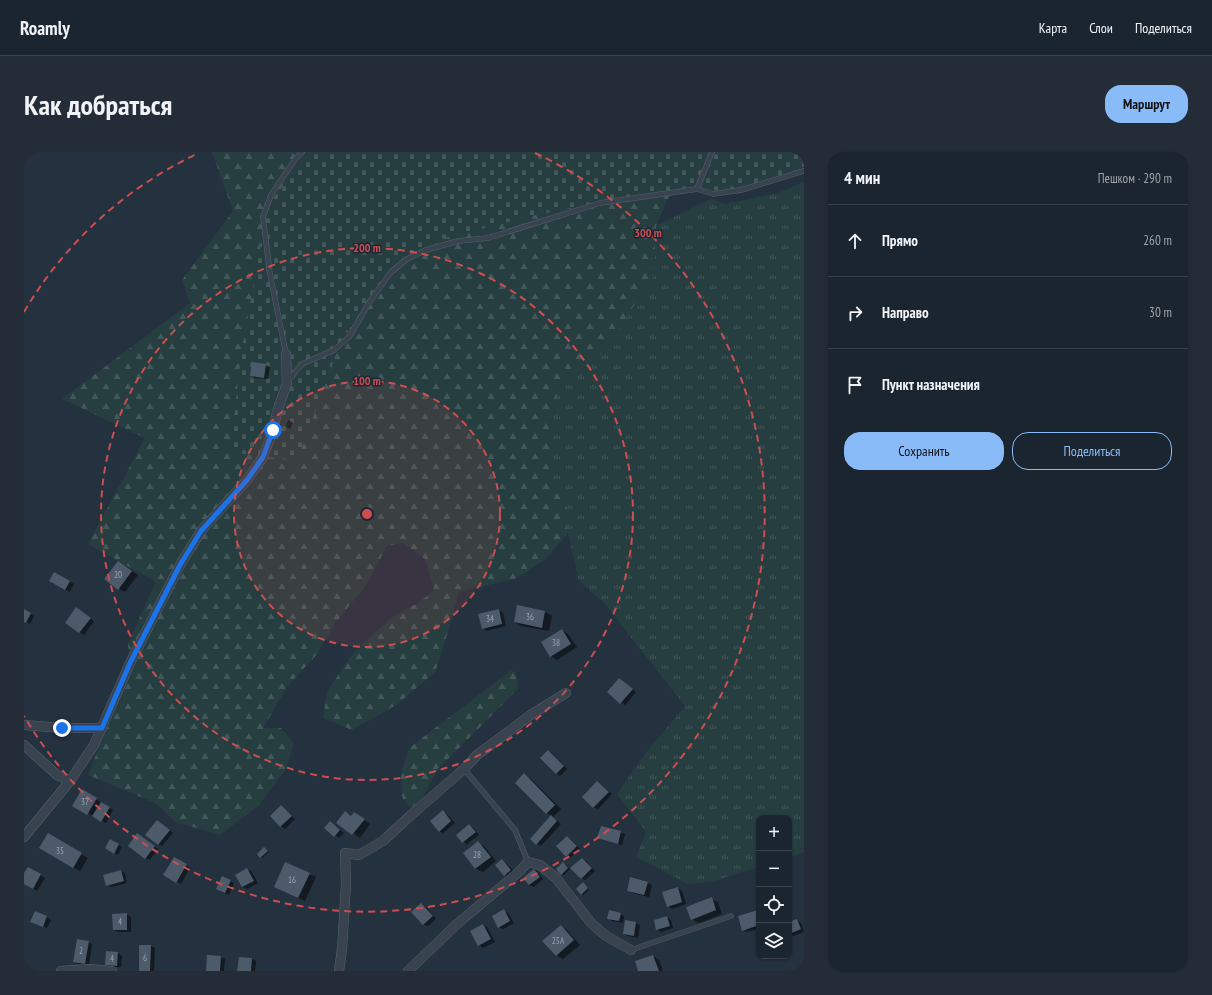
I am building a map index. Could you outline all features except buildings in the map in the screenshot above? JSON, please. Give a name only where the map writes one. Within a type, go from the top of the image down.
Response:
[{"type":"street","points":[[24,837],[70,781],[94,745],[130,663],[180,565],[201,531],[247,480],[263,457],[287,383],[286,354]]},
{"type":"street","points":[[339,971],[342,949],[346,884],[345,853],[359,855],[383,841],[483,751],[532,714],[566,693]]},
{"type":"street","points":[[24,725],[62,728],[102,728]]},
{"type":"street","points":[[24,745],[57,775],[70,781]]},
{"type":"street","points":[[408,971],[457,924],[520,871],[528,862],[540,865],[556,878],[591,923],[606,936],[631,950]]},
{"type":"street","points":[[61,971],[89,969],[112,971]]},
{"type":"lane","points":[[286,354],[270,274],[263,217],[271,194],[296,158],[302,152]]},
{"type":"lane","points":[[697,190],[712,152]]},
{"type":"lane","points":[[287,383],[302,364],[334,350],[349,337],[372,298],[391,272],[407,259],[426,250],[458,241],[488,238],[600,203],[697,190],[712,194],[741,190],[804,171]]},
{"type":"lane","points":[[464,769],[515,830],[528,862]]},
{"type":"lane","points":[[631,950],[731,916]]},
{"type":"green space","points":[[212,152],[804,152],[804,168],[773,183],[733,189],[670,194],[656,226],[653,276],[603,353],[559,387],[549,431],[549,476],[565,498],[568,533],[546,559],[517,578],[459,592],[435,672],[398,704],[352,730],[323,718],[327,692],[352,654],[393,616],[418,603],[434,590],[425,559],[403,543],[387,546],[367,584],[336,622],[317,654],[288,686],[263,728],[281,728],[294,743],[286,769],[258,806],[220,835],[175,822],[155,803],[88,775],[130,670],[128,643],[156,582],[88,544],[145,438],[62,399],[190,303],[182,280],[233,211]]},
{"type":"green space","points":[[309,152],[804,152],[804,168],[773,183],[733,189],[616,199],[536,215],[433,241],[391,268],[341,341],[297,461],[230,452],[242,348],[268,205]]},
{"type":"green space","points":[[804,182],[804,852],[792,856],[792,815],[756,815],[756,868],[714,881],[688,884],[636,857],[646,832],[617,794],[644,755],[685,706],[603,602],[579,581],[568,533],[565,498],[549,476],[549,431],[559,387],[603,353],[653,276],[656,226],[711,199],[725,204],[778,193]]},
{"type":"green space","points":[[510,671],[516,672],[518,689],[438,769],[421,800],[410,808],[402,797],[401,774],[409,748]]},
{"type":"route","points":[[62,728],[102,728],[130,663],[180,565],[201,531],[247,480],[263,457],[273,430]]}]
